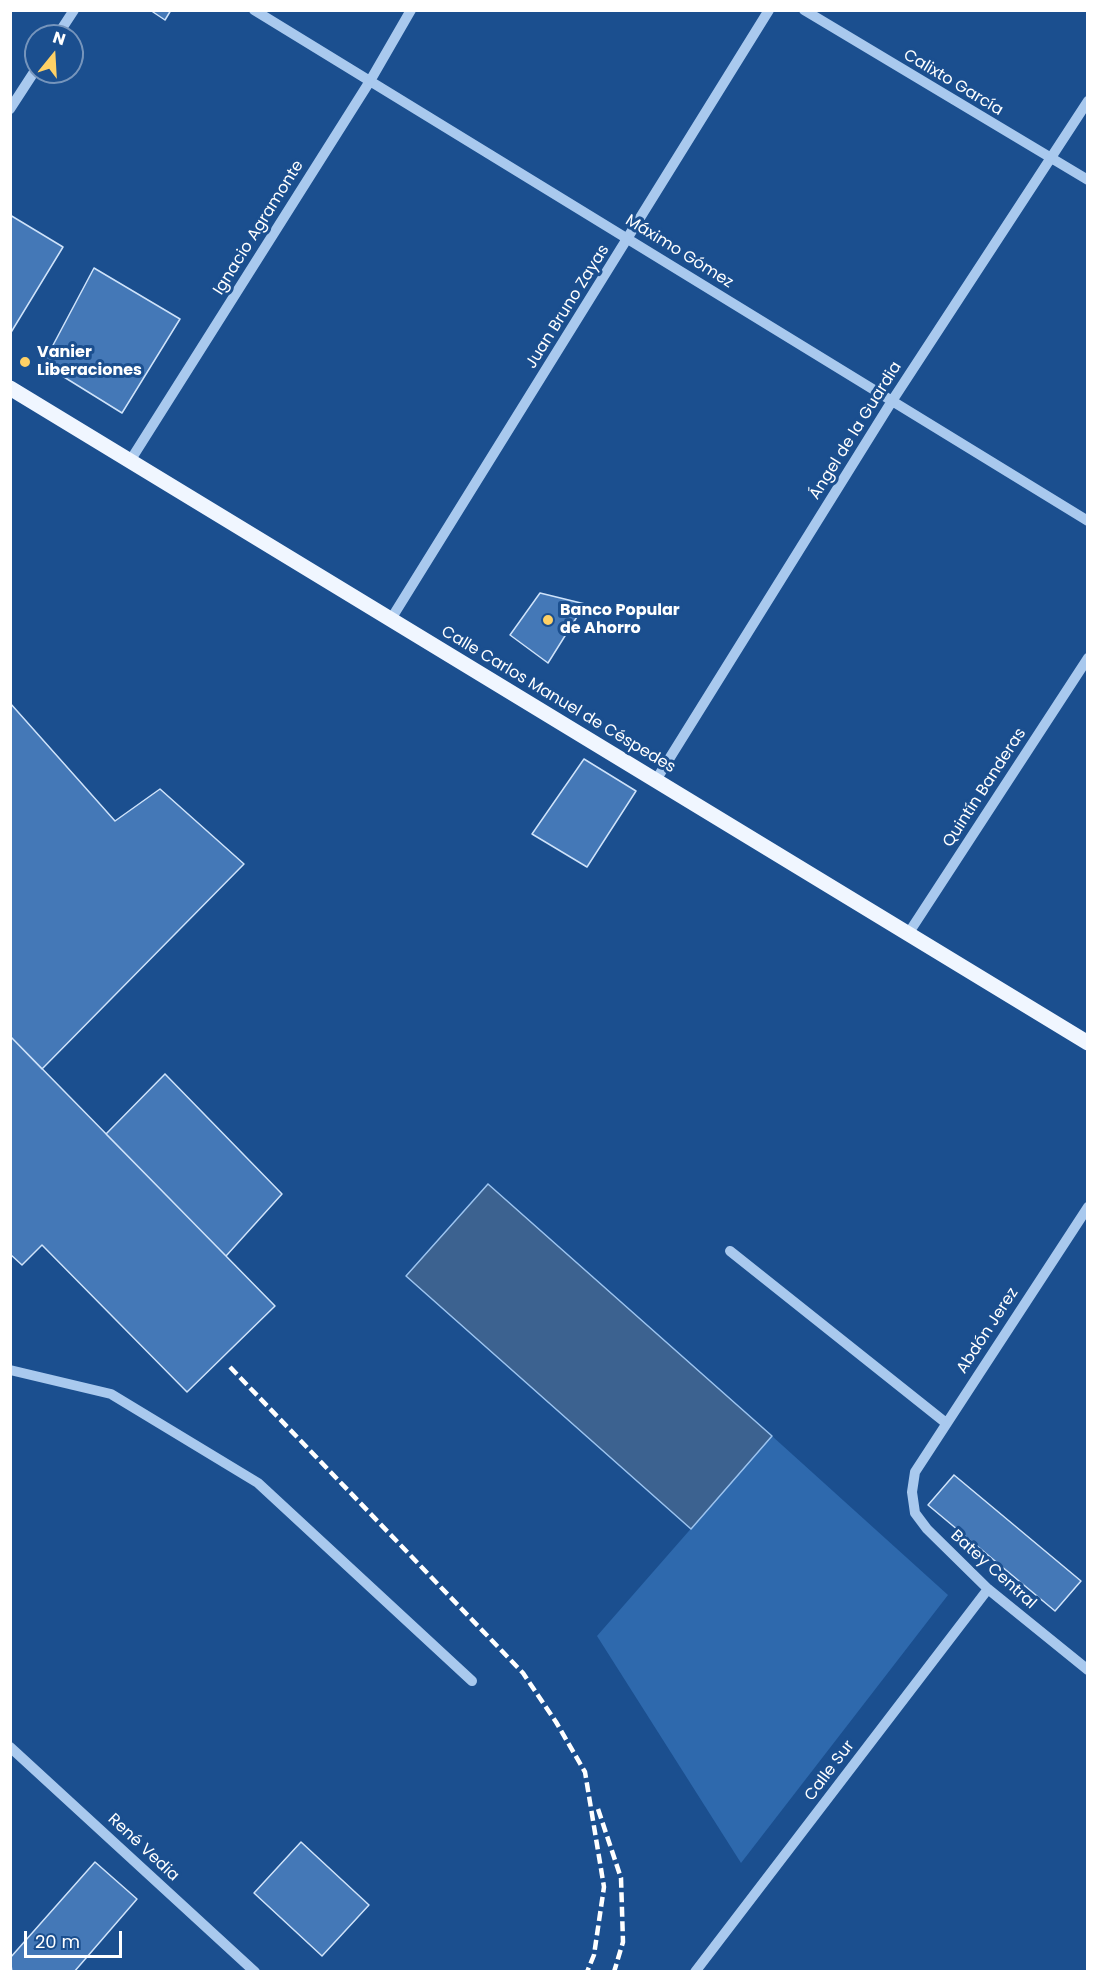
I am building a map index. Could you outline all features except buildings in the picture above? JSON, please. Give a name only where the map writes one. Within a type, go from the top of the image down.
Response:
[{"type":"main road","name":"Calle Carlos Manuel de Céspedes","points":[[10,388],[1088,1043]]},
{"type":"street","points":[[65,24],[74,10]]},
{"type":"street","name":"Máximo Gómez","points":[[254,10],[1088,521]]},
{"type":"street","name":"Ignacio Agramonte","points":[[130,461],[370,81],[411,10]]},
{"type":"street","name":"Juan Bruno Zayas","points":[[391,619],[629,239],[769,10]]},
{"type":"street","name":"Calixto García","points":[[804,10],[1088,180]]},
{"type":"street","points":[[10,109],[26,84]]},
{"type":"street","name":"Ángel de la Guardia","points":[[656,780],[892,401],[1088,101]]},
{"type":"street","name":"Quintín Banderas","points":[[908,934],[1088,658]]},
{"type":"street","name":"Abdón Jerez","points":[[915,1472],[1088,1207]]},
{"type":"street","points":[[730,1251],[946,1423]]},
{"type":"street","points":[[10,1370],[111,1394],[258,1483],[472,1681]]},
{"type":"street","name":"Batey Central","points":[[915,1472],[912,1492],[915,1513],[927,1529],[988,1589],[1088,1670]]},
{"type":"street","name":"Calle Sur","points":[[695,1971],[988,1589]]},
{"type":"street","name":"René Vedia","points":[[10,1747],[255,1971]]},
{"type":"shaded area","points":[[488,1184],[772,1436],[691,1529],[406,1276]]},
{"type":"shaded area","points":[[772,1436],[948,1595],[741,1863],[597,1636]]},
{"type":"railway","points":[[230,1367],[523,1673],[556,1722],[585,1772],[604,1887],[594,1955],[587,1972]]},
{"type":"railway","points":[[598,1809],[621,1878],[623,1942],[614,1972]]},
{"type":"place","name":"Vanier Liberaciones","points":[[25,362]]},
{"type":"place","name":"Banco Popular de Ahorro","points":[[548,620]]}]
